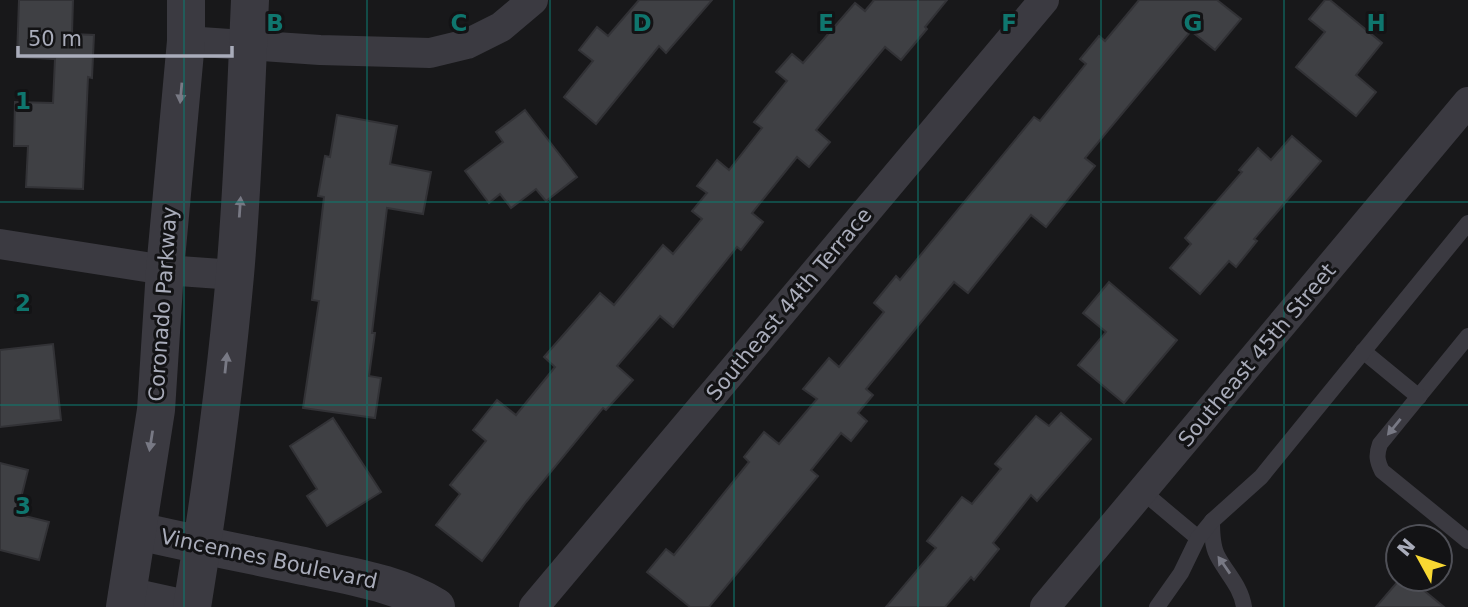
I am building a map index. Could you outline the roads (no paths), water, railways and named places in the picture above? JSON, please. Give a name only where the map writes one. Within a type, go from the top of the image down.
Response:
[{"type":"street","name":"Coronado Parkway","points":[[126,602],[156,410],[165,270],[186,41],[186,0]]},
{"type":"street","points":[[192,607],[218,431],[235,275],[246,120],[250,0]]},
{"type":"street","points":[[186,41],[430,53],[467,44],[501,27],[533,0]]},
{"type":"street","name":"Southeast 44th Terrace","points":[[534,607],[1044,0]]},
{"type":"street","name":"Southeast 45th Street","points":[[1045,607],[1468,102]]},
{"type":"street","points":[[0,244],[165,270],[235,275]]},
{"type":"street","name":"Vincennes Boulevard","points":[[138,531],[384,583],[416,595],[436,607]]},
{"type":"street","points":[[126,602],[177,607]]},
{"type":"lane","points":[[1157,607],[1181,573],[1198,538],[1212,521],[1261,477],[1468,223]]},
{"type":"lane","points":[[1468,336],[1380,444],[1377,453],[1377,462],[1382,471],[1468,541]]},
{"type":"lane","points":[[1363,351],[1419,397]]},
{"type":"lane","points":[[1142,491],[1198,538]]},
{"type":"lane","points":[[1212,521],[1212,536],[1217,555],[1232,576],[1243,598],[1244,607]]}]
